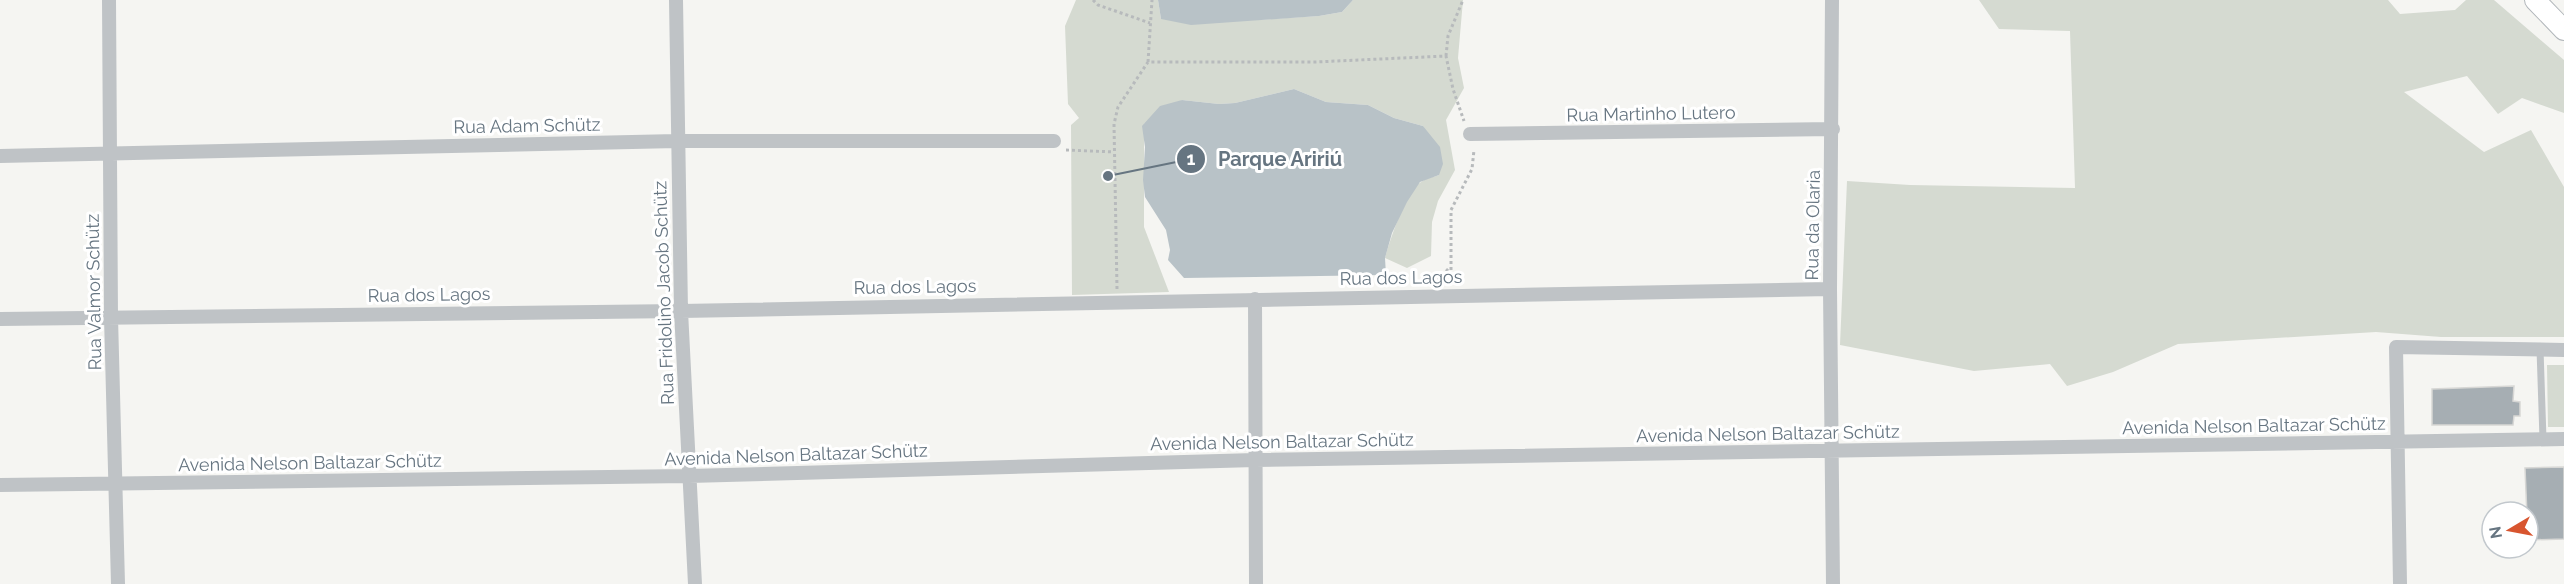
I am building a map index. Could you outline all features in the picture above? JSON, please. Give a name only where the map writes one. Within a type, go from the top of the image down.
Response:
[{"type":"main road","points":[[2535,0],[2564,30]]},
{"type":"street","name":"Rua Valmor Schütz","points":[[109,0],[111,317],[118,584]]},
{"type":"street","name":"Rua Fridolino Jacob Schütz","points":[[676,0],[681,311],[695,584]]},
{"type":"street","name":"Rua da Olaria","points":[[1832,0],[1833,129],[1830,289],[1833,584]]},
{"type":"street","name":"Rua Martinho Lutero","points":[[1470,134],[1833,129]]},
{"type":"street","name":"Rua Adam Schütz","points":[[0,156],[677,141],[1054,141]]},
{"type":"street","name":"Rua dos Lagos","points":[[0,319],[681,311],[1830,289]]},
{"type":"street","points":[[1255,299],[1256,584]]},
{"type":"street","points":[[2400,584],[2396,347],[2564,350]]},
{"type":"street","name":"Avenida Nelson Baltazar Schütz","points":[[0,485],[689,476],[1255,460],[2564,439]]},
{"type":"lane","points":[[2540,349],[2543,439]]},
{"type":"path","points":[[1093,0],[1098,5],[1150,23]]},
{"type":"path","points":[[1117,283],[1114,124],[1118,107],[1148,62],[1152,0]]},
{"type":"path","points":[[1449,268],[1451,210],[1472,169],[1474,159],[1474,145],[1452,89],[1446,56],[1448,36],[1463,0]]},
{"type":"path","points":[[1148,62],[1314,62],[1446,56]]},
{"type":"path","points":[[1054,141],[1068,152],[1114,152]]},
{"type":"shaded area","points":[[1076,0],[1158,0],[1161,19],[1256,20],[1319,16],[1342,12],[1353,0],[1463,0],[1458,58],[1464,88],[1446,120],[1455,170],[1438,201],[1432,222],[1431,256],[1407,268],[1385,258],[1399,217],[1415,187],[1439,175],[1423,126],[1394,118],[1368,105],[1326,102],[1294,89],[1235,103],[1219,104],[1182,100],[1144,124],[1144,227],[1169,292],[1072,295],[1071,125],[1079,118],[1068,104],[1065,26]]},
{"type":"shaded area","points":[[1158,0],[1353,0],[1342,12],[1319,16],[1191,25],[1161,19]]},
{"type":"shaded area","points":[[1979,0],[2388,0],[2400,14],[2455,10],[2466,0],[2494,0],[2564,60],[2564,113],[2522,98],[2498,114],[2467,76],[2404,92],[2484,152],[2531,130],[2564,187],[2564,337],[2441,337],[2376,332],[2178,344],[2113,372],[2067,386],[2050,364],[1974,371],[1840,345],[1847,181],[1910,185],[2075,188],[2070,31],[1999,29]]},
{"type":"shaded area","points":[[1294,89],[1326,102],[1368,105],[1394,118],[1423,126],[1440,147],[1443,164],[1439,175],[1420,182],[1392,233],[1385,258],[1386,275],[1184,278],[1168,260],[1170,250],[1166,230],[1145,197],[1143,180],[1145,147],[1142,126],[1160,106],[1182,100],[1219,104],[1235,103]]},
{"type":"shaded area","points":[[2547,365],[2564,365],[2564,427],[2548,427]]},
{"type":"building","points":[[2514,386],[2513,401],[2520,402],[2520,416],[2514,416],[2513,425],[2432,425],[2432,389]]},
{"type":"building","points":[[2564,467],[2564,539],[2540,540],[2540,500],[2526,500],[2525,468]]},
{"type":"place","name":"Parque Aririú","points":[[1108,176]]}]
